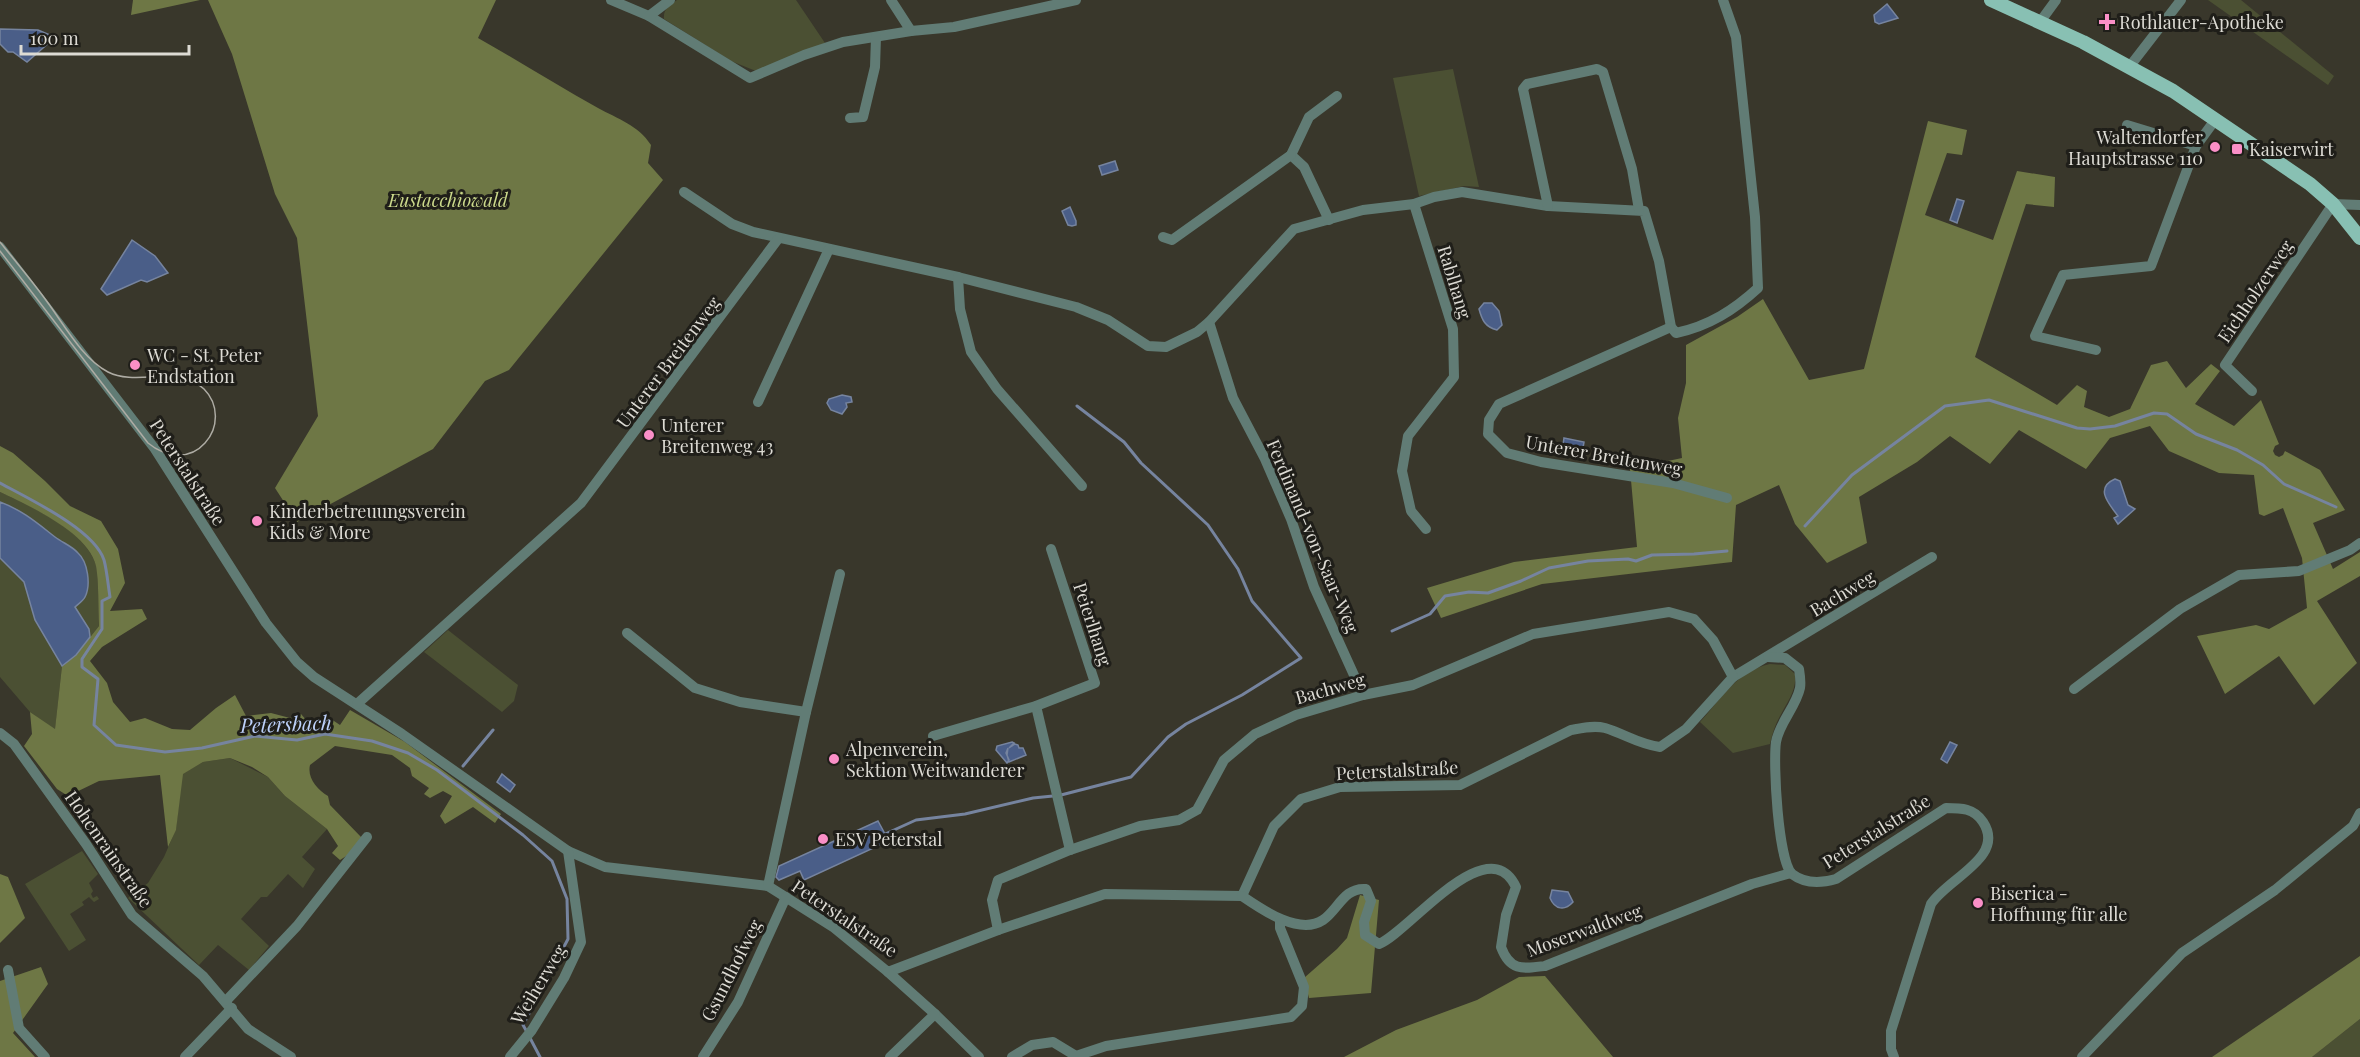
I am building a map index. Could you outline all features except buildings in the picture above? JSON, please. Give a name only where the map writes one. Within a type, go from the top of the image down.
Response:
[{"type":"main road","points":[[1991,0],[2130,66],[2173,91],[2288,169],[2333,204],[2360,238]]},
{"type":"street","points":[[611,0],[649,16],[750,78],[804,55],[843,42],[910,31],[954,27],[1076,0]]},
{"type":"street","points":[[649,16],[670,0]]},
{"type":"street","points":[[891,0],[910,31]]},
{"type":"street","name":"Unterer Breitenweg","points":[[1723,0],[1736,37],[1755,217],[1758,288],[1738,307],[1698,329],[1676,333],[1671,327],[1499,404],[1489,420],[1488,435],[1507,453],[1541,462],[1673,483],[1727,498]]},
{"type":"street","points":[[2040,22],[2056,0]]},
{"type":"street","points":[[2130,66],[2181,0]]},
{"type":"street","points":[[850,118],[863,117],[875,67],[876,37]]},
{"type":"street","points":[[1548,206],[1523,89],[1527,84],[1597,69],[1603,72],[1629,158],[1639,210]]},
{"type":"street","points":[[1164,237],[1172,240],[1291,155],[1309,117],[1337,96]]},
{"type":"street","points":[[2096,350],[2035,336],[2062,275],[2151,266],[2196,146],[2214,120]]},
{"type":"street","points":[[2127,125],[2196,146]]},
{"type":"street","points":[[1291,155],[1304,167],[1329,220]]},
{"type":"street","points":[[684,192],[732,224],[778,239],[958,277],[1076,307],[1108,320],[1148,346],[1166,347],[1185,339],[1209,321],[1294,229],[1363,210],[1414,204],[1462,192],[1548,206],[1639,210],[1644,211],[1659,261],[1671,327]]},
{"type":"street","name":"Rablhang","points":[[1414,204],[1453,329],[1454,377],[1408,436],[1402,471],[1411,512],[1426,529]]},
{"type":"street","points":[[2333,204],[2360,205]]},
{"type":"street","name":"Eichholzerweg","points":[[2252,391],[2225,365],[2333,204]]},
{"type":"street","name":"Unterer Breitenweg","points":[[357,704],[582,503],[778,239]]},
{"type":"street","name":"Peterstalstraße","points":[[0,247],[155,448],[266,623],[297,662],[314,677],[357,704],[568,851],[605,867],[768,886],[833,927],[888,972],[998,930],[1105,894],[1242,896],[1274,826],[1301,799],[1340,787],[1460,784],[1571,730],[1586,727],[1604,727],[1643,745],[1660,747],[1686,729],[1733,677],[1768,657]]},
{"type":"street","points":[[758,402],[829,249]]},
{"type":"street","points":[[958,277],[960,309],[971,352],[997,389],[1082,486]]},
{"type":"street","name":"Ferdinand-von-Saar-Weg","points":[[1209,321],[1233,398],[1283,499],[1314,586],[1363,695]]},
{"type":"street","points":[[2074,689],[2180,609],[2239,575],[2299,571],[2350,550],[2360,543]]},
{"type":"street","name":"Peierlhang","points":[[933,736],[1036,706],[1095,683],[1051,549]]},
{"type":"street","name":"Bachweg","points":[[1768,657],[1932,556]]},
{"type":"street","points":[[768,886],[806,712],[840,574]]},
{"type":"street","name":"Bachweg","points":[[998,930],[992,900],[998,880],[1070,850],[1140,826],[1179,820],[1197,810],[1224,760],[1256,734],[1296,715],[1363,695],[1413,685],[1533,634],[1669,612],[1694,619],[1713,640],[1733,677]]},
{"type":"street","points":[[627,633],[694,688],[740,702],[806,712]]},
{"type":"street","points":[[1768,657],[1785,658],[1799,669],[1800,687],[1776,740],[1775,786],[1785,858],[1791,873]]},
{"type":"street","points":[[1036,706],[1070,850]]},
{"type":"street","name":"Hohenrainstraße","points":[[0,733],[14,744],[33,770],[86,844],[132,915],[203,976],[248,1029],[291,1057]]},
{"type":"street","name":"Peterstalstraße","points":[[1791,873],[1809,882],[1836,879],[1946,808],[1964,808],[1976,813],[1983,821],[1987,830],[1988,847],[1980,860],[1938,893],[1931,904],[1891,1031],[1891,1049],[1894,1057]]},
{"type":"street","points":[[2082,1057],[2182,953],[2275,890],[2353,826],[2360,813]]},
{"type":"street","points":[[185,1057],[297,926],[367,837]]},
{"type":"street","name":"Weiherweg","points":[[510,1057],[529,1033],[564,978],[581,942],[568,851]]},
{"type":"street","name":"Moserwaldweg","points":[[1242,896],[1280,920],[1309,924],[1324,920],[1352,890],[1366,889],[1371,901],[1364,922],[1365,935],[1379,944],[1389,939],[1436,897],[1473,873],[1484,868],[1493,868],[1507,875],[1516,887],[1506,915],[1501,947],[1510,963],[1523,969],[1545,966],[1752,884],[1791,873]]},
{"type":"street","name":"Gsundhofweg","points":[[703,1057],[738,1002],[786,897]]},
{"type":"street","points":[[1012,1057],[1032,1045],[1053,1042],[1076,1056],[1106,1046],[1291,1017],[1302,1006],[1304,987],[1280,928],[1280,920]]},
{"type":"street","points":[[8,970],[19,1029],[45,1057]]},
{"type":"street","points":[[888,972],[979,1057]]},
{"type":"street","points":[[890,1057],[935,1014]]},
{"type":"green space","points":[[133,0],[200,0],[131,15]]},
{"type":"green space","name":"Eustacchiowald","points":[[208,0],[496,0],[478,38],[583,100],[634,127],[651,145],[648,163],[663,180],[509,370],[485,381],[433,449],[297,522],[275,488],[318,416],[297,238],[275,194],[232,54]]},
{"type":"green space","points":[[677,0],[796,0],[825,43],[756,71],[731,61],[664,19],[666,10]]},
{"type":"green space","points":[[2208,0],[2241,0],[2334,76],[2328,85]]},
{"type":"green space","points":[[1453,69],[1479,187],[1464,186],[1419,196],[1393,78]]},
{"type":"green space","points":[[1928,121],[1967,130],[1962,155],[1947,153],[1925,215],[1993,240],[2017,171],[2055,177],[2054,207],[2026,204],[1975,357],[2057,405],[2077,385],[2087,391],[2084,407],[2109,417],[2130,409],[2151,365],[2167,361],[2186,388],[2211,364],[2220,371],[2195,404],[2234,426],[2261,400],[2279,444],[2273,451],[2275,455],[2279,457],[2285,451],[2320,470],[2345,510],[2313,523],[2333,569],[2360,552],[2360,576],[2317,601],[2357,663],[2314,705],[2279,656],[2225,694],[2197,636],[2256,625],[2269,629],[2307,608],[2302,558],[2283,508],[2264,516],[2259,514],[2254,475],[2219,473],[2169,451],[2150,426],[2110,438],[2086,469],[2019,430],[1990,464],[1950,436],[1917,462],[1859,497],[1867,543],[1827,563],[1795,524],[1779,485],[1736,505],[1732,562],[1542,584],[1441,618],[1427,588],[1514,562],[1637,547],[1630,469],[1682,458],[1678,418],[1686,383],[1686,345],[1737,317],[1763,299],[1809,380],[1864,369]]},
{"type":"green space","points":[[0,446],[13,453],[70,506],[101,521],[118,549],[125,583],[110,611],[142,609],[147,619],[102,647],[90,661],[107,683],[113,702],[130,722],[145,718],[172,729],[190,730],[235,695],[246,716],[271,713],[290,718],[301,714],[307,721],[328,717],[340,725],[350,710],[405,742],[501,814],[495,823],[473,807],[445,824],[440,816],[452,796],[443,791],[430,798],[424,794],[429,788],[412,776],[410,768],[392,755],[335,746],[310,765],[309,770],[314,783],[328,796],[330,805],[362,838],[351,853],[340,860],[332,853],[338,846],[327,829],[285,796],[268,777],[230,758],[203,762],[183,774],[176,830],[168,847],[160,775],[99,781],[68,796],[57,789],[24,746],[32,734],[30,712],[55,729],[62,666],[76,655],[99,626],[96,566],[91,554],[70,531],[0,492]]},
{"type":"green space","points":[[0,492],[41,512],[69,530],[90,552],[96,565],[99,626],[76,655],[62,666],[55,730],[30,712],[0,677]]},
{"type":"green space","points":[[448,630],[518,685],[514,701],[502,712],[424,652]]},
{"type":"green space","points":[[1770,664],[1785,665],[1795,674],[1791,696],[1777,723],[1770,744],[1733,753],[1700,722],[1739,679]]},
{"type":"green space","points":[[230,758],[268,777],[285,796],[327,829],[302,857],[315,869],[303,888],[288,874],[267,897],[261,897],[241,919],[269,946],[249,970],[218,945],[199,965],[128,898],[148,883],[164,857],[176,829],[182,774],[203,762]]},
{"type":"green space","points":[[82,851],[98,874],[89,883],[93,891],[91,894],[93,898],[97,896],[99,899],[94,902],[89,897],[82,902],[84,905],[70,914],[86,940],[69,951],[25,884]]},
{"type":"green space","points":[[0,874],[8,877],[25,918],[0,943]]},
{"type":"green space","points":[[1360,895],[1379,900],[1371,993],[1309,998],[1304,978],[1347,938]]},
{"type":"green space","points":[[2360,956],[2360,1019],[2312,1057],[2212,1057]]},
{"type":"green space","points":[[41,967],[48,984],[13,1033],[35,1057],[0,1057],[0,981]]},
{"type":"green space","points":[[1545,976],[1613,1057],[1344,1057],[1396,1030],[1477,1000],[1519,977]]},
{"type":"green space","points":[[2360,1019],[2360,1057],[2312,1057]]},
{"type":"water","points":[[1887,4],[1898,18],[1879,24],[1875,22],[1874,15]]},
{"type":"water","points":[[0,29],[38,30],[50,35],[51,41],[27,62],[13,52],[8,52],[0,44]]},
{"type":"water","points":[[1115,161],[1118,170],[1102,175],[1099,166]]},
{"type":"water","points":[[1957,199],[1964,201],[1957,223],[1950,220]]},
{"type":"water","points":[[1070,207],[1076,221],[1076,225],[1072,226],[1068,225],[1062,211]]},
{"type":"water","points":[[132,240],[155,256],[168,273],[147,282],[141,280],[107,295],[101,289]]},
{"type":"water","points":[[1484,303],[1492,303],[1499,311],[1502,325],[1497,330],[1483,320],[1479,309]]},
{"type":"water","points":[[842,395],[851,397],[852,402],[846,403],[847,407],[842,414],[831,410],[827,403],[829,399]]},
{"type":"water","points":[[1564,438],[1584,442],[1583,448],[1563,445]]},
{"type":"water","points":[[2115,479],[2120,481],[2128,505],[2135,509],[2118,524],[2114,518],[2118,516],[2104,491],[2105,487]]},
{"type":"water","points":[[0,502],[22,513],[73,548],[84,562],[88,574],[87,592],[75,607],[89,629],[90,637],[76,655],[62,666],[35,620],[24,582],[0,558]]},
{"type":"water","points":[[1012,742],[1014,743],[1009,748],[1015,744],[1018,745],[1019,748],[1023,748],[1026,755],[1007,763],[996,750],[997,746]]},
{"type":"water","points":[[1950,742],[1957,745],[1947,763],[1941,759]]},
{"type":"water","points":[[502,774],[515,785],[510,792],[497,782]]},
{"type":"water","points":[[878,821],[885,834],[880,845],[804,880],[800,871],[779,880],[776,877],[779,866]]},
{"type":"water","points":[[1552,890],[1568,892],[1573,902],[1564,908],[1557,907],[1550,898]]},
{"type":"waterway","points":[[1805,526],[1852,475],[1945,406],[1989,400],[2077,428],[2115,426],[2154,413],[2167,414],[2196,434],[2237,450],[2263,465],[2284,484],[2336,507]]},
{"type":"waterway","points":[[1061,795],[1131,777],[1168,737],[1186,724],[1242,695],[1301,658],[1252,601],[1238,569],[1208,525],[1141,463],[1124,442],[1077,406]]},
{"type":"waterway","name":"Petersbach","points":[[0,483],[74,526],[98,548],[104,560],[110,597],[102,601],[102,629],[82,659],[82,667],[98,679],[94,725],[116,745],[165,752],[202,748],[255,736],[297,740],[325,734],[372,741],[408,753],[437,770],[523,835],[552,861],[567,899],[568,939],[523,1025],[527,1032]]},
{"type":"waterway","points":[[1392,631],[1430,614],[1445,596],[1469,592],[1488,593],[1549,568],[1588,561],[1628,559],[1636,561],[1652,555],[1727,551]]},
{"type":"waterway","points":[[463,766],[493,730]]},
{"type":"waterway","points":[[883,835],[916,820],[965,814],[1033,798],[1053,796]]},
{"type":"waterway","name":"Petersbach","points":[[530,1038],[540,1057]]},
{"type":"tram line","points":[[0,242],[75,341],[99,366],[119,376],[183,378],[204,389],[215,409],[213,430],[205,443],[199,449],[184,455],[169,454],[148,443],[0,251]]},
{"type":"place","name":"Rothlauer-Apotheke","points":[[2107,22]]},
{"type":"place","name":"Waltendorfer Hauptstrasse 110","points":[[2215,147]]},
{"type":"place","name":"Kaiserwirt","points":[[2237,149]]},
{"type":"place","name":"WC - St. Peter Endstation","points":[[135,365]]},
{"type":"place","name":"Unterer Breitenweg 43","points":[[649,435]]},
{"type":"place","name":"Kinderbetreuungsverein Kids & More","points":[[257,521]]},
{"type":"place","name":"Alpenverein, Sektion Weitwanderer","points":[[834,759]]},
{"type":"place","name":"ESV Peterstal","points":[[823,839]]},
{"type":"place","name":"Biserica - Hoffnung für alle","points":[[1978,903]]}]
